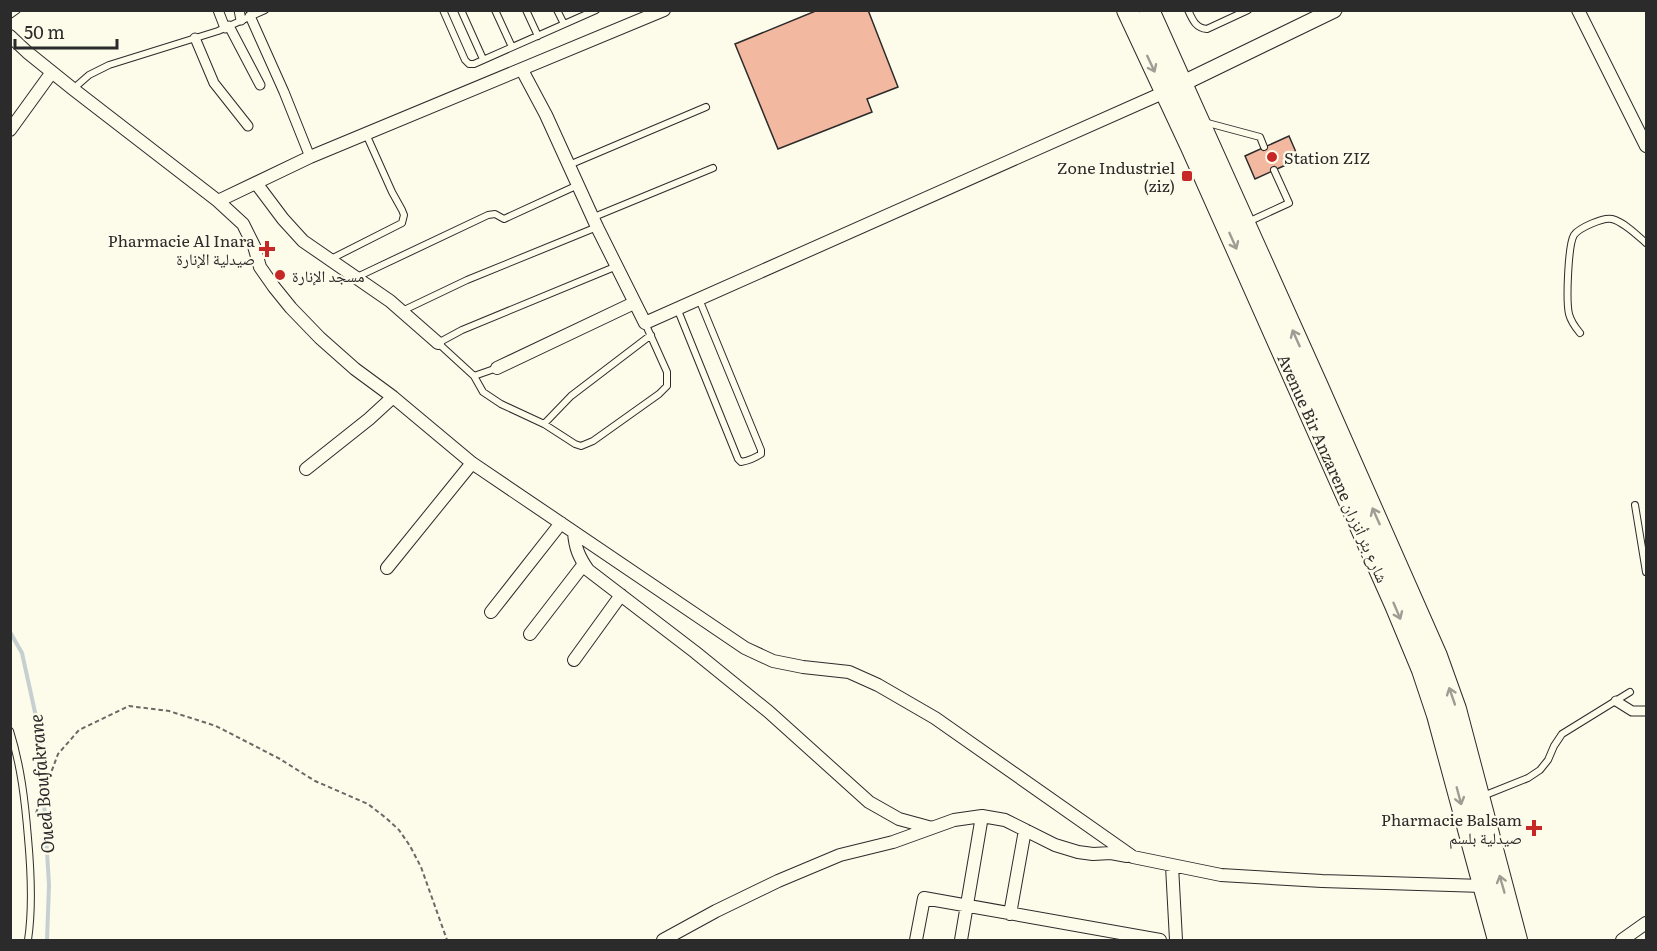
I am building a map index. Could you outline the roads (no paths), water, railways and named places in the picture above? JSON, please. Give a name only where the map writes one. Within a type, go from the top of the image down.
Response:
[{"type":"main road","name":"Avenue Bir Anzarene شارع بئر أنزران","points":[[1127,10],[1173,88],[1198,120],[1437,656],[1456,709],[1517,940]]},
{"type":"main road","name":"Avenue Bir Anzarene شارع بئر أنزران","points":[[1149,10],[1191,147],[1395,604],[1422,670],[1446,747],[1498,940]]},
{"type":"street","points":[[218,10],[260,86]]},
{"type":"street","points":[[218,201],[310,157],[664,10]]},
{"type":"street","points":[[522,70],[538,98],[645,323],[1173,88],[1334,10]]},
{"type":"street","points":[[1578,10],[1647,146]]},
{"type":"street","points":[[243,16],[284,92],[310,157]]},
{"type":"street","points":[[10,36],[73,89],[218,201],[243,224],[254,246],[260,267],[291,308],[346,361],[393,397],[472,464],[745,648],[773,661],[849,672],[888,690],[935,718],[1133,857]]},
{"type":"street","points":[[195,38],[214,83],[248,126]]},
{"type":"street","points":[[10,130],[52,72]]},
{"type":"street","points":[[256,183],[303,241],[390,301],[438,343]]},
{"type":"street","points":[[497,368],[634,303]]},
{"type":"street","points":[[306,469],[393,397]]},
{"type":"street","points":[[387,568],[472,464]]},
{"type":"street","points":[[491,612],[561,523]]},
{"type":"street","points":[[574,532],[578,554],[588,570],[696,652],[769,712],[869,802],[899,819],[932,828]]},
{"type":"street","points":[[530,634],[584,564]]},
{"type":"street","points":[[574,660],[621,595]]},
{"type":"street","points":[[1616,701],[1632,711],[1647,711]]},
{"type":"street","points":[[663,940],[716,911],[840,855],[892,842],[954,820],[982,816],[1005,820],[1055,845],[1078,852],[1111,853],[1221,875],[1483,886]]},
{"type":"street","points":[[961,940],[982,816]]},
{"type":"street","points":[[1010,914],[1024,830]]},
{"type":"street","points":[[1172,866],[1176,940]]},
{"type":"street","points":[[916,940],[924,898],[1160,940]]},
{"type":"street","points":[[1622,940],[1647,923]]},
{"type":"lane","points":[[10,15],[17,10]]},
{"type":"lane","points":[[73,89],[100,69],[227,27],[243,16],[264,10]]},
{"type":"lane","points":[[443,10],[465,60],[469,64],[596,10]]},
{"type":"lane","points":[[461,10],[483,59]]},
{"type":"lane","points":[[495,10],[512,47]]},
{"type":"lane","points":[[526,10],[538,36]]},
{"type":"lane","points":[[557,10],[564,24]]},
{"type":"lane","points":[[1188,10],[1196,26],[1207,29],[1248,10]]},
{"type":"lane","points":[[569,165],[706,107]]},
{"type":"lane","points":[[1198,120],[1260,137],[1264,147]]},
{"type":"lane","points":[[329,260],[402,223],[404,216],[365,134]]},
{"type":"lane","points":[[402,311],[713,168]]},
{"type":"lane","points":[[1244,223],[1289,203],[1274,170]]},
{"type":"lane","points":[[355,278],[488,214],[495,214],[504,219],[579,185]]},
{"type":"lane","points":[[1580,333],[1572,325],[1567,304],[1572,242],[1575,235],[1600,220],[1610,219],[1619,222],[1647,243]]},
{"type":"lane","points":[[617,266],[462,330],[438,343],[474,376],[483,392],[501,404],[544,424],[581,446],[587,445],[667,386],[667,372],[645,323]]},
{"type":"lane","points":[[677,309],[738,459],[741,462],[757,456],[761,454],[761,450],[699,299]]},
{"type":"lane","points":[[544,424],[571,396],[651,335]]},
{"type":"lane","points":[[474,376],[497,368]]},
{"type":"lane","points":[[1635,505],[1647,572]]},
{"type":"lane","points":[[1479,798],[1528,778],[1540,770],[1562,734],[1630,692]]},
{"type":"lane","points":[[10,731],[23,783],[30,858],[31,919],[28,940]]},
{"type":"waterway","name":"Oued Boufakrane","points":[[10,632],[22,653],[40,735],[49,885],[47,940]]},
{"type":"place","name":"Station ZIZ","points":[[1272,157]]},
{"type":"place","name":"Zone Industriel (ziz)","points":[[1187,176]]},
{"type":"place","name":"Pharmacie Al Inara صيدلية الإنارة","points":[[267,249]]},
{"type":"place","name":"مسجد الإنارة","points":[[280,275]]},
{"type":"place","name":"Pharmacie Balsam صيدلية بلسم","points":[[1534,828]]}]
